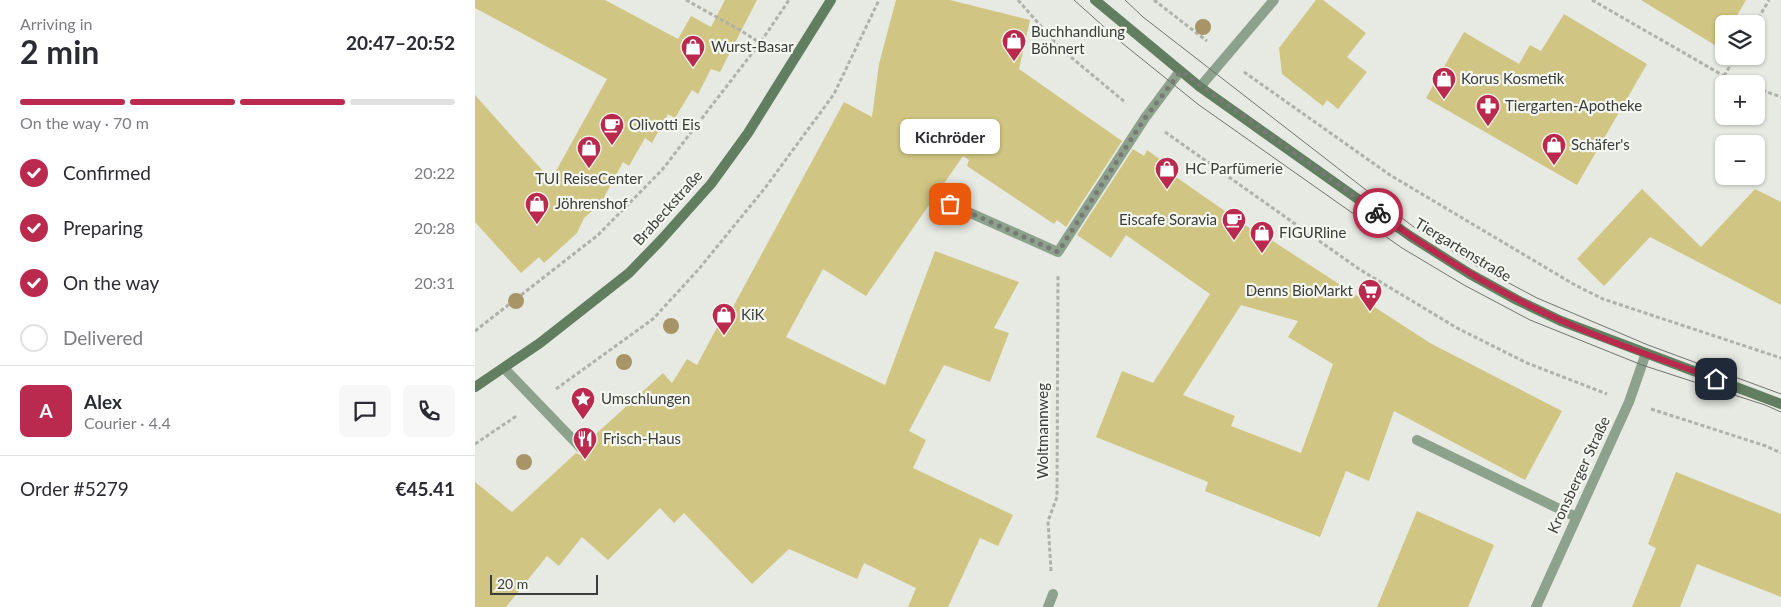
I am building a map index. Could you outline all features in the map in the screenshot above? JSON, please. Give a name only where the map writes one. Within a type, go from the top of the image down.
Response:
[{"type":"main road","name":"Brabeckstraße","points":[[475,388],[540,343],[629,273],[692,205],[711,184],[748,133],[831,0]]},
{"type":"main road","name":"Tiergartenstraße","points":[[1095,0],[1200,87],[1410,236],[1470,274],[1517,300],[1561,321],[1781,404]]},
{"type":"street","points":[[1200,87],[1274,0]]},
{"type":"street","points":[[950,204],[1058,252],[1145,118],[1181,71]]},
{"type":"street","name":"Kronsberger Straße","points":[[1536,607],[1629,402],[1646,354]]},
{"type":"street","points":[[504,368],[581,448]]},
{"type":"street","points":[[1417,440],[1576,517]]},
{"type":"street","points":[[1048,607],[1053,594]]},
{"type":"path","points":[[686,0],[760,43]]},
{"type":"path","points":[[475,331],[598,235],[662,170],[760,43],[789,0]]},
{"type":"path","points":[[475,444],[538,402],[653,319],[698,270],[765,188],[834,94],[879,0]]},
{"type":"path","points":[[1018,0],[1060,48],[1145,118],[1359,269],[1457,328],[1527,363],[1629,402],[1766,446],[1781,453]]},
{"type":"path","points":[[1154,0],[1225,58],[1390,175],[1575,285],[1603,299],[1781,358]]},
{"type":"path","points":[[1591,0],[1722,75]]},
{"type":"path","points":[[1760,15],[1769,0]]},
{"type":"path","points":[[1765,91],[1781,97]]},
{"type":"path","name":"Woltmannweg","points":[[1053,594],[1048,521],[1057,497],[1058,252]]},
{"type":"path","points":[[1776,356],[1781,354]]},
{"type":"building","points":[[475,0],[605,0],[678,39],[691,16],[711,27],[725,0],[757,0],[720,72],[711,69],[698,94],[692,90],[675,118],[668,114],[652,143],[645,138],[629,166],[623,162],[601,203],[584,218],[577,233],[544,263],[539,257],[521,273],[475,222],[475,95],[551,180],[607,79],[475,8]]},
{"type":"building","points":[[896,0],[950,0],[1030,20],[1019,69],[1122,141],[1066,227],[1057,220],[1054,224],[967,166],[969,160],[963,156],[866,296],[823,269],[786,337],[885,385],[935,251],[1019,282],[994,328],[1009,333],[990,382],[944,365],[909,431],[926,440],[913,468],[1013,515],[998,546],[980,538],[948,607],[908,607],[916,588],[864,563],[857,579],[789,549],[752,584],[684,513],[674,523],[660,508],[608,560],[582,537],[559,566],[547,556],[506,607],[475,607],[475,482],[512,512],[576,453],[580,455],[585,453],[588,449],[586,443],[663,373],[672,383],[687,359],[697,365],[729,305],[733,307],[844,102],[872,117],[879,64]]},
{"type":"building","points":[[1316,0],[1323,0],[1366,33],[1347,57],[1367,72],[1338,109],[1327,100],[1323,106],[1282,74],[1279,48]]},
{"type":"building","points":[[1641,0],[1746,0],[1737,15],[1715,15],[1715,45]]},
{"type":"building","points":[[1564,14],[1647,64],[1577,185],[1426,98],[1464,32],[1519,64],[1530,45],[1541,51]]},
{"type":"building","points":[[1133,149],[1144,156],[1147,150],[1179,173],[1176,177],[1261,236],[1262,234],[1430,343],[1562,411],[1525,480],[1394,411],[1369,481],[1346,471],[1320,537],[1205,491],[1208,482],[1096,437],[1122,371],[1153,383],[1210,294],[1126,235],[1111,258],[1077,235]],"holes":[[[1241,305],[1298,321],[1288,337],[1333,364],[1301,453],[1231,426],[1235,416],[1183,395]]]},
{"type":"building","points":[[1642,189],[1701,247],[1755,189],[1781,202],[1781,305],[1650,237],[1604,286],[1577,259]]},
{"type":"building","points":[[1676,472],[1781,514],[1781,597],[1697,564],[1680,607],[1632,607],[1656,548],[1648,544]]},
{"type":"building","points":[[1417,511],[1494,545],[1468,607],[1377,607]]},
{"type":"tram line","points":[[1074,0],[1122,43],[1199,105],[1402,248],[1464,285],[1530,320],[1642,365],[1765,405],[1781,412]]},
{"type":"tram line","points":[[1125,0],[1143,17],[1415,228],[1475,265],[1537,298],[1648,345],[1781,394]]},
{"type":"way so far","points":[[950,204],[1058,252],[1145,118],[1181,71],[1200,87],[1378,213]]},
{"type":"place","name":"Buchhandlung Böhnert","points":[[1014,62]]},
{"type":"place","name":"Wurst-Basar","points":[[693,68]]},
{"type":"place","name":"Korus Kosmetik","points":[[1444,100]]},
{"type":"place","name":"Tiergarten-Apotheke","points":[[1488,127]]},
{"type":"place","name":"Olivotti Eis","points":[[612,146]]},
{"type":"place","name":"Schäfer's","points":[[1554,166]]},
{"type":"place","name":"TUI ReiseCenter","points":[[589,169]]},
{"type":"place","name":"HC Parfümerie","points":[[1167,190]]},
{"type":"place","name":"Kichröder","points":[[950,204]]},
{"type":"place","name":"Jöhrenshof","points":[[537,225]]},
{"type":"place","name":"Eiscafe Soravia","points":[[1234,241]]},
{"type":"place","name":"FIGURline","points":[[1262,254]]},
{"type":"place","name":"Denns BioMarkt","points":[[1370,312]]},
{"type":"place","name":"KiK","points":[[724,336]]},
{"type":"place","name":"Umschlungen","points":[[583,420]]},
{"type":"place","name":"Frisch-Haus","points":[[585,460]]},
{"type":"route","points":[[1378,213],[1470,274],[1517,300],[1561,321],[1716,379]]}]
